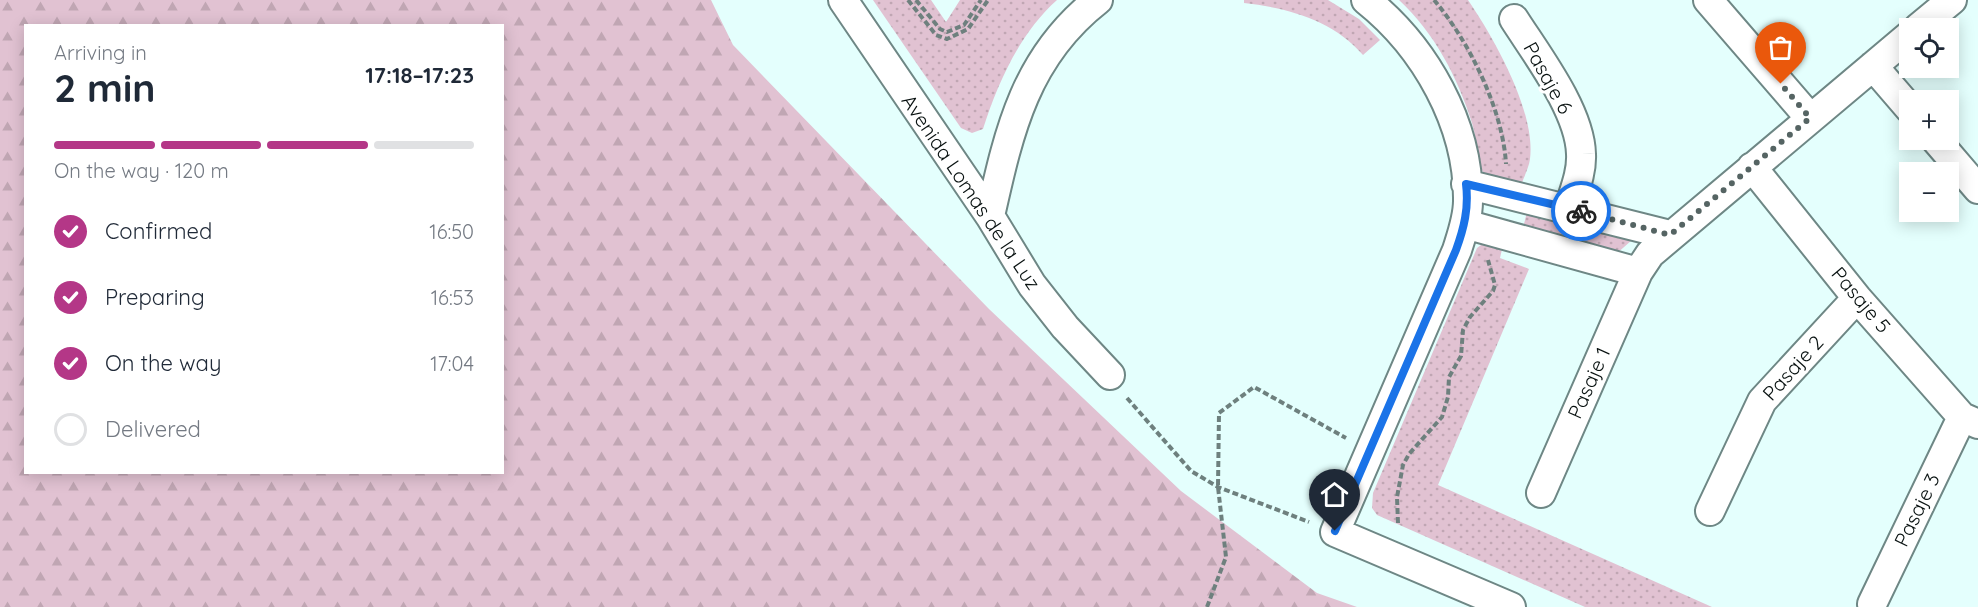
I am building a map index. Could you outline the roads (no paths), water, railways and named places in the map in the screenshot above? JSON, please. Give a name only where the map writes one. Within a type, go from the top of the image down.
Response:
[{"type":"street","name":"Avenida Lomas de la Luz","points":[[843,0],[990,216],[1032,285],[1065,327],[1110,375]]},
{"type":"street","points":[[990,216],[1003,156],[1030,79],[1062,33],[1098,0]]},
{"type":"street","points":[[1366,0],[1387,19],[1415,52],[1443,95],[1458,135],[1468,200],[1465,224],[1456,250],[1335,531],[1511,607]]},
{"type":"street","points":[[1708,0],[1810,118]]},
{"type":"street","name":"Pasaje 1","points":[[1921,18],[1952,0]]},
{"type":"street","name":"Pasaje 6","points":[[1514,19],[1563,96],[1576,131],[1581,153],[1579,174],[1569,208]]},
{"type":"street","name":"Pasaje 1","points":[[1541,494],[1638,272],[1670,235],[1873,66],[1899,39]]},
{"type":"street","points":[[1873,66],[1899,96]]},
{"type":"street","points":[[1945,150],[1978,189]]},
{"type":"street","name":"Pasaje 5","points":[[1752,166],[1857,298],[1970,420]]},
{"type":"street","points":[[1466,184],[1670,235]]},
{"type":"street","points":[[1465,224],[1638,272]]},
{"type":"street","name":"Pasaje 2","points":[[1710,511],[1762,401],[1857,298]]},
{"type":"street","name":"Pasaje 3","points":[[1872,604],[1970,420]]}]
